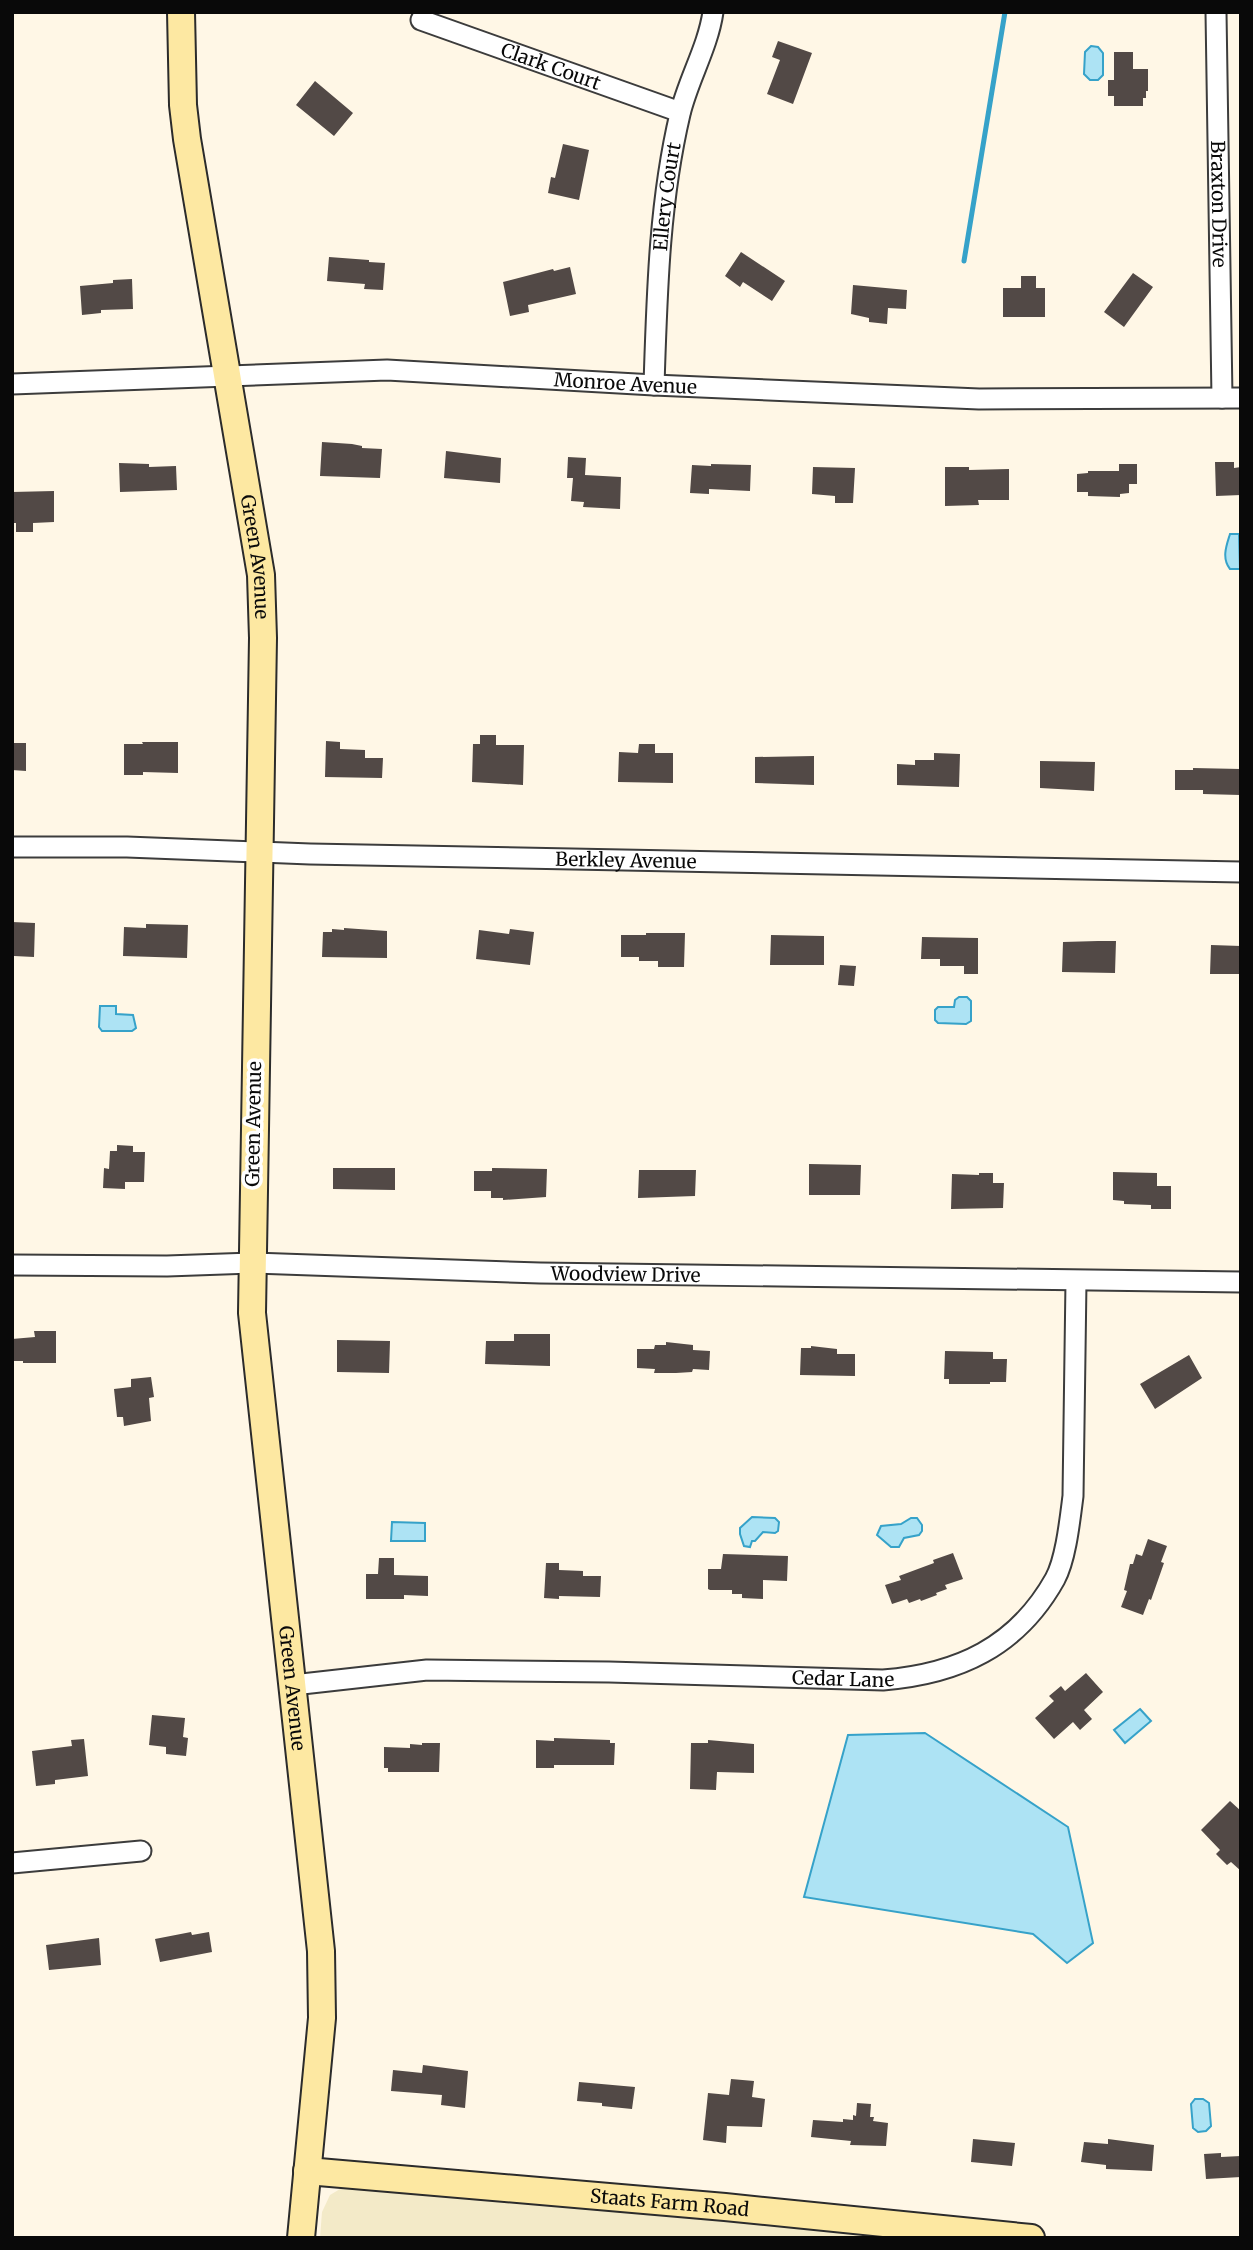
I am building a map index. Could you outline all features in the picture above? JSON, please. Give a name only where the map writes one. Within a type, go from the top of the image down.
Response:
[{"type":"street","name":"Green Avenue","points":[[181,12],[183,105],[187,139],[261,575],[263,638],[252,1313],[323,1990],[301,2238]]},
{"type":"street","name":"Ellery Court","points":[[654,385],[657,280],[664,191],[680,112],[713,12]]},
{"type":"street","name":"Braxton Drive","points":[[1216,12],[1231,398]]},
{"type":"street","name":"Clark Court","points":[[421,20],[680,112]]},
{"type":"street","name":"Monroe Avenue","points":[[12,384],[387,370],[979,400],[1231,398]]},
{"type":"street","name":"Berkley Avenue","points":[[12,847],[1241,872]]},
{"type":"street","name":"Woodview Drive","points":[[12,1265],[167,1266],[252,1263],[540,1273],[1241,1282]]},
{"type":"street","name":"Cedar Lane","points":[[293,1685],[427,1670],[883,1680],[938,1672],[992,1650],[1024,1623],[1056,1578],[1068,1531],[1073,1496],[1076,1281]]},
{"type":"street","points":[[12,1863],[141,1851]]},
{"type":"street","name":"Staats Farm Road","points":[[307,2171],[724,2207],[1031,2238]]},
{"type":"shaded area","points":[[345,2186],[1066,2238],[320,2238],[322,2212],[330,2195]]},
{"type":"water","points":[[1091,46],[1098,47],[1103,53],[1103,75],[1098,80],[1090,80],[1084,74],[1085,52]]},
{"type":"water","points":[[1230,534],[1239,534],[1240,569],[1230,569],[1227,565],[1226,551]]},
{"type":"water","points":[[967,997],[971,1001],[971,1021],[966,1024],[938,1023],[935,1020],[935,1010],[938,1007],[954,1007],[955,1000]]},
{"type":"water","points":[[100,1006],[116,1006],[116,1014],[133,1015],[136,1028],[132,1031],[102,1031],[99,1027]]},
{"type":"water","points":[[752,1517],[775,1518],[779,1522],[778,1531],[763,1532],[752,1541],[750,1547],[744,1546],[740,1528]]},
{"type":"water","points":[[911,1518],[917,1518],[922,1525],[922,1531],[919,1535],[904,1538],[899,1547],[891,1547],[877,1535],[881,1526],[901,1524]]},
{"type":"water","points":[[392,1522],[425,1523],[425,1541],[391,1541]]},
{"type":"water","points":[[1140,1709],[1151,1721],[1125,1743],[1114,1730]]},
{"type":"water","points":[[925,1733],[1068,1827],[1093,1943],[1067,1963],[1033,1934],[804,1897],[848,1735]]},
{"type":"water","points":[[1195,2099],[1203,2099],[1209,2103],[1211,2126],[1206,2131],[1198,2132],[1193,2128],[1191,2104]]},
{"type":"building","points":[[778,41],[812,53],[793,104],[767,94],[780,60],[772,57]]},
{"type":"building","points":[[1114,52],[1133,52],[1133,69],[1148,69],[1148,91],[1146,98],[1143,98],[1143,106],[1114,106],[1114,96],[1108,96],[1108,80],[1114,80]]},
{"type":"building","points":[[315,81],[353,113],[334,136],[296,105]]},
{"type":"building","points":[[563,144],[589,150],[579,200],[548,193],[551,177],[555,178]]},
{"type":"building","points":[[741,252],[785,281],[772,301],[743,282],[740,287],[725,276]]},
{"type":"building","points":[[329,257],[385,263],[383,290],[364,289],[365,284],[327,281]]},
{"type":"building","points":[[570,267],[576,294],[528,305],[529,312],[510,316],[503,282]]},
{"type":"building","points":[[1133,273],[1153,287],[1124,327],[1104,312]]},
{"type":"building","points":[[1021,276],[1036,276],[1036,288],[1045,288],[1045,317],[1003,317],[1003,288],[1021,288]]},
{"type":"building","points":[[132,279],[133,309],[101,310],[101,313],[82,315],[80,286]]},
{"type":"building","points":[[853,285],[907,290],[906,309],[888,308],[887,324],[869,322],[869,318],[851,314]]},
{"type":"building","points":[[322,442],[382,449],[380,478],[320,476]]},
{"type":"building","points":[[446,451],[501,458],[500,483],[444,478]]},
{"type":"building","points":[[568,457],[586,458],[585,475],[621,477],[620,509],[583,507],[584,502],[571,501],[573,478],[567,478]]},
{"type":"building","points":[[1215,462],[1234,462],[1234,468],[1241,467],[1241,495],[1216,496]]},
{"type":"building","points":[[119,463],[149,464],[149,467],[176,466],[177,490],[120,492]]},
{"type":"building","points":[[1119,464],[1137,464],[1137,484],[1129,484],[1129,493],[1120,494],[1120,497],[1088,496],[1088,492],[1077,492],[1077,474],[1088,471],[1119,471]]},
{"type":"building","points":[[692,465],[751,465],[750,491],[709,489],[709,494],[690,493]]},
{"type":"building","points":[[813,467],[855,468],[853,503],[835,503],[835,496],[812,494]]},
{"type":"building","points":[[945,467],[969,467],[969,470],[1009,469],[1009,500],[978,500],[979,505],[945,506]]},
{"type":"building","points":[[54,491],[54,522],[33,523],[33,532],[16,532],[16,523],[12,523],[12,492]]},
{"type":"building","points":[[480,735],[496,735],[496,745],[524,745],[523,785],[472,782],[473,744],[480,744]]},
{"type":"building","points":[[326,741],[340,742],[340,749],[365,750],[365,758],[383,758],[382,778],[325,777]]},
{"type":"building","points":[[142,742],[178,742],[178,773],[143,772],[143,775],[124,775],[124,744],[143,744]]},
{"type":"building","points":[[12,743],[26,743],[26,771],[12,770]]},
{"type":"building","points":[[639,744],[655,744],[655,753],[673,753],[673,783],[618,782],[619,752],[638,753]]},
{"type":"building","points":[[934,753],[960,754],[959,787],[897,785],[897,764],[915,765],[915,760],[934,760]]},
{"type":"building","points":[[814,756],[814,785],[755,783],[755,757]]},
{"type":"building","points":[[1040,761],[1095,762],[1094,791],[1040,788]]},
{"type":"building","points":[[1241,769],[1240,795],[1203,794],[1203,790],[1175,790],[1175,770]]},
{"type":"building","points":[[12,922],[35,923],[34,957],[14,956]]},
{"type":"building","points":[[146,924],[188,925],[187,958],[123,956],[124,927],[146,928]]},
{"type":"building","points":[[344,928],[387,931],[387,958],[322,957],[323,932]]},
{"type":"building","points":[[510,929],[534,932],[530,965],[476,959],[479,930],[509,934]]},
{"type":"building","points":[[685,933],[684,967],[658,967],[658,961],[621,957],[621,935]]},
{"type":"building","points":[[771,935],[824,936],[824,965],[770,965]]},
{"type":"building","points":[[922,937],[978,938],[978,974],[964,974],[964,966],[940,966],[940,959],[921,959]]},
{"type":"building","points":[[1116,941],[1115,973],[1062,972],[1063,942]]},
{"type":"building","points":[[1211,945],[1241,946],[1241,974],[1210,974]]},
{"type":"building","points":[[840,965],[856,966],[854,986],[838,985]]},
{"type":"building","points":[[117,1145],[133,1146],[133,1152],[145,1152],[144,1182],[125,1182],[125,1189],[103,1188],[104,1168],[109,1169],[110,1151],[117,1151]]},
{"type":"building","points":[[809,1164],[861,1165],[860,1195],[809,1195]]},
{"type":"building","points":[[333,1168],[395,1168],[395,1190],[333,1189]]},
{"type":"building","points":[[492,1168],[547,1169],[546,1197],[503,1200],[491,1198],[491,1191],[474,1191],[474,1171],[492,1171]]},
{"type":"building","points":[[639,1170],[696,1170],[695,1196],[638,1198]]},
{"type":"building","points":[[1113,1172],[1157,1173],[1157,1186],[1171,1186],[1171,1209],[1151,1209],[1151,1205],[1124,1204],[1124,1201],[1113,1200]]},
{"type":"building","points":[[993,1173],[993,1183],[1004,1183],[1003,1208],[951,1209],[952,1174]]},
{"type":"building","points":[[34,1331],[56,1331],[56,1363],[12,1361],[12,1339],[35,1337]]},
{"type":"building","points":[[514,1334],[550,1334],[550,1366],[485,1364],[486,1341],[514,1341]]},
{"type":"building","points":[[337,1340],[390,1341],[389,1373],[337,1372]]},
{"type":"building","points":[[666,1342],[693,1345],[693,1350],[710,1351],[709,1370],[654,1373],[655,1369],[637,1368],[637,1349],[654,1349],[655,1345],[666,1345]]},
{"type":"building","points":[[811,1346],[837,1349],[837,1354],[855,1354],[855,1376],[800,1375],[801,1348]]},
{"type":"building","points":[[945,1351],[993,1352],[993,1359],[1007,1359],[1006,1382],[949,1384],[949,1379],[944,1379]]},
{"type":"building","points":[[1189,1355],[1202,1378],[1155,1409],[1140,1384]]},
{"type":"building","points":[[151,1377],[154,1397],[149,1398],[151,1421],[124,1426],[123,1417],[117,1417],[114,1389],[131,1387],[131,1379]]},
{"type":"building","points":[[1148,1539],[1167,1546],[1161,1562],[1164,1563],[1143,1615],[1121,1607],[1127,1591],[1124,1590],[1130,1564],[1133,1564],[1136,1554],[1142,1556]]},
{"type":"building","points":[[953,1553],[963,1579],[945,1585],[947,1589],[921,1601],[920,1599],[909,1603],[907,1599],[892,1604],[885,1585],[901,1580],[899,1576]]},
{"type":"building","points":[[723,1554],[788,1556],[787,1581],[763,1580],[763,1599],[742,1598],[742,1594],[732,1594],[732,1590],[710,1590],[708,1569],[721,1569]]},
{"type":"building","points":[[379,1558],[394,1558],[394,1575],[428,1576],[428,1596],[404,1595],[404,1599],[366,1599],[366,1574],[378,1574]]},
{"type":"building","points":[[546,1563],[559,1563],[559,1570],[583,1571],[583,1576],[601,1576],[600,1597],[544,1598]]},
{"type":"building","points":[[1086,1673],[1103,1692],[1084,1710],[1092,1719],[1080,1730],[1073,1722],[1054,1739],[1035,1718],[1054,1701],[1049,1696],[1061,1686],[1065,1691]]},
{"type":"building","points":[[152,1715],[185,1718],[183,1737],[188,1738],[186,1756],[166,1754],[166,1747],[149,1745]]},
{"type":"building","points":[[554,1738],[610,1740],[610,1743],[615,1743],[614,1765],[554,1765],[554,1768],[536,1768],[536,1740],[554,1741]]},
{"type":"building","points":[[84,1739],[88,1776],[55,1780],[55,1784],[36,1786],[32,1751],[72,1746],[71,1740]]},
{"type":"building","points":[[708,1740],[754,1744],[754,1773],[717,1772],[716,1790],[690,1789],[691,1743],[708,1743]]},
{"type":"building","points":[[440,1743],[439,1772],[388,1772],[388,1768],[384,1768],[384,1747],[410,1748],[410,1744]]},
{"type":"building","points":[[1230,1801],[1241,1811],[1241,1871],[1231,1862],[1227,1865],[1216,1854],[1220,1850],[1201,1830]]},
{"type":"building","points":[[191,1932],[192,1935],[209,1932],[212,1952],[160,1962],[155,1939]]},
{"type":"building","points":[[99,1938],[101,1965],[49,1970],[46,1945]]},
{"type":"building","points":[[423,2065],[468,2071],[465,2108],[441,2105],[442,2095],[391,2091],[393,2070],[422,2073]]},
{"type":"building","points":[[731,2079],[754,2081],[752,2097],[765,2099],[762,2127],[727,2126],[726,2143],[703,2140],[708,2093],[729,2095]]},
{"type":"building","points":[[579,2082],[635,2087],[632,2109],[577,2101]]},
{"type":"building","points":[[857,2103],[871,2104],[870,2117],[874,2117],[873,2121],[888,2123],[886,2146],[850,2145],[851,2141],[811,2137],[813,2120],[853,2120]]},
{"type":"building","points":[[973,2139],[1015,2143],[1012,2166],[971,2162]]},
{"type":"building","points":[[1108,2139],[1154,2145],[1152,2171],[1106,2169],[1106,2165],[1081,2162],[1084,2142],[1108,2144]]},
{"type":"building","points":[[1221,2153],[1221,2157],[1241,2156],[1241,2177],[1206,2179],[1204,2154]]},
{"type":"waterway","points":[[964,261],[1005,12]]}]
